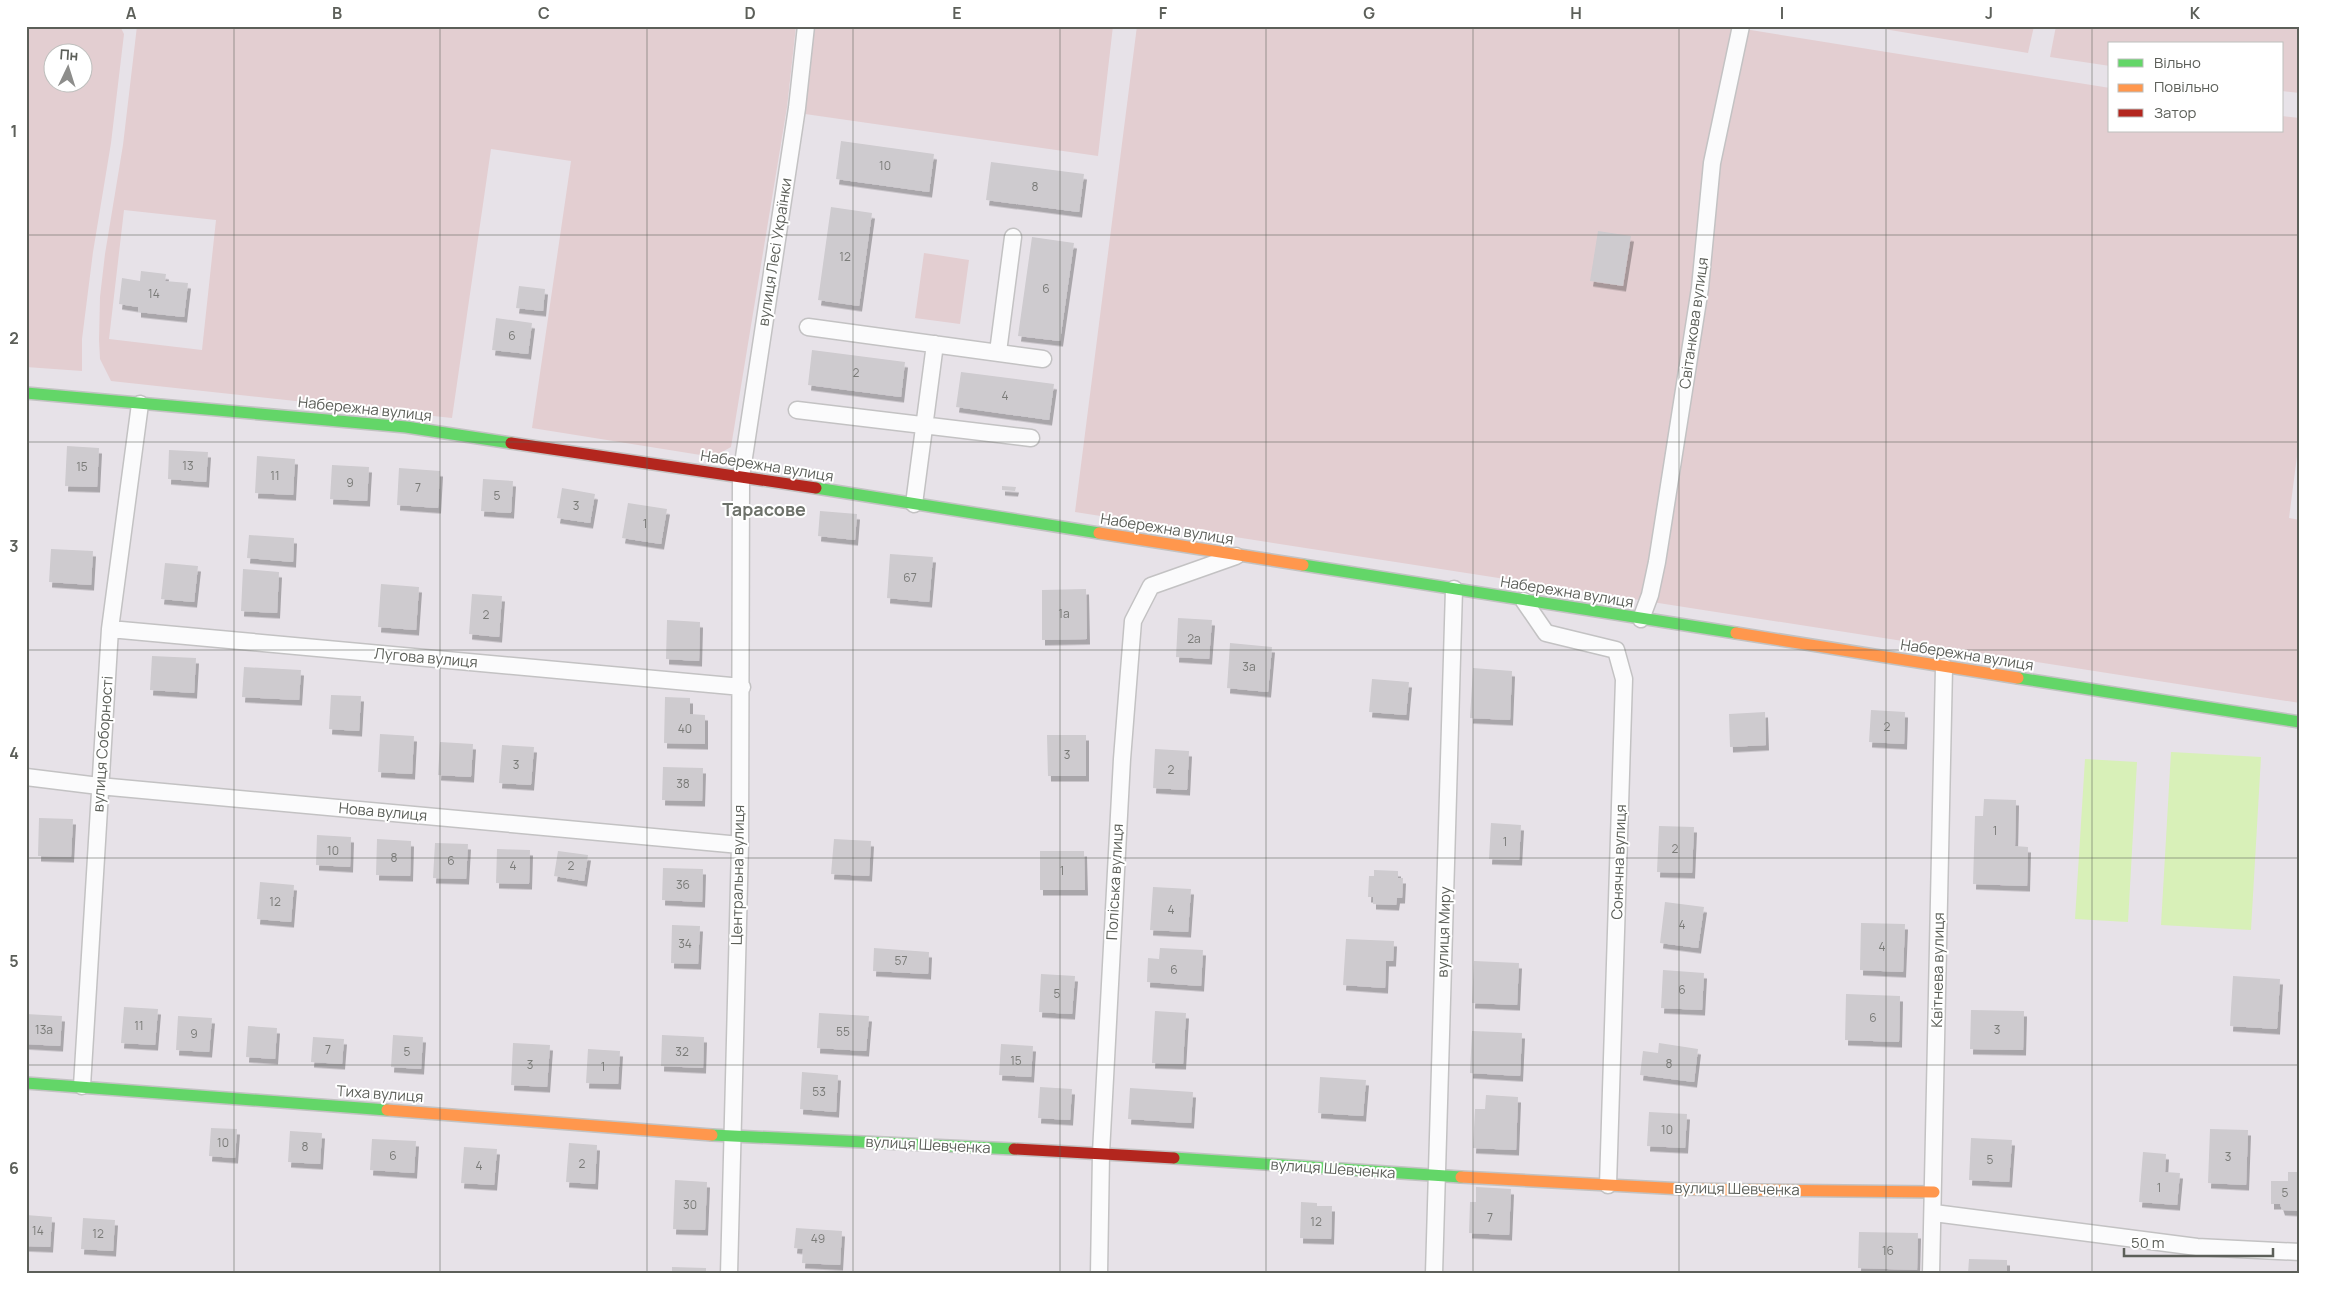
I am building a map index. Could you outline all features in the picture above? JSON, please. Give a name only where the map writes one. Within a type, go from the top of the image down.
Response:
[{"type":"street","name":"вулиця Лесі Українки","points":[[741,477],[796,118],[806,26]]},
{"type":"street","name":"Світанкова вулиця","points":[[1641,619],[1650,595],[1657,562],[1700,288],[1712,163],[1741,26]]},
{"type":"street","points":[[998,352],[1013,236]]},
{"type":"street","points":[[808,327],[1043,358]]},
{"type":"street","points":[[914,504],[935,344]]},
{"type":"street","name":"Набережна вулиця","points":[[26,393],[406,426],[2300,722]]},
{"type":"street","name":"вулиця Соборності","points":[[82,1086],[110,629],[140,404]]},
{"type":"street","points":[[797,410],[1031,438]]},
{"type":"street","name":"Центральна вулиця","points":[[729,1274],[740,845],[742,688],[741,477]]},
{"type":"street","name":"Поліська вулиця","points":[[1099,1274],[1102,1153],[1122,759],[1133,621],[1151,586],[1238,555]]},
{"type":"street","name":"вулиця Миру","points":[[1434,1274],[1454,589]]},
{"type":"street","name":"Сонячна вулиця","points":[[1524,601],[1546,633],[1616,650],[1624,679],[1608,1185]]},
{"type":"street","name":"Лугова вулиця","points":[[110,629],[742,688]]},
{"type":"street","name":"Квітнева вулиця","points":[[1931,1274],[1934,1213],[1944,667]]},
{"type":"street","name":"Нова вулиця","points":[[26,777],[100,786],[740,845]]},
{"type":"street","name":"Тиха вулиця","points":[[26,1083],[732,1136]]},
{"type":"street","name":"вулиця Шевченка","points":[[732,1136],[1102,1153],[1438,1176],[1683,1189],[1934,1192]]},
{"type":"street","points":[[1934,1213],[2197,1247],[2300,1252]]},
{"type":"shaded area","points":[[26,26],[120,26],[124,34],[111,143],[93,252],[82,339],[82,371],[26,367]]},
{"type":"shaded area","points":[[137,26],[796,26],[787,107],[731,447],[713,457],[532,428],[571,161],[491,149],[452,418],[111,381],[100,359],[100,297],[123,145]],"holes":[[[124,210],[216,220],[202,350],[109,339]]]},
{"type":"shaded area","points":[[815,26],[1113,26],[1098,156],[805,114]]},
{"type":"shaded area","points":[[1137,26],[1726,26],[2108,88],[2108,132],[2284,132],[2284,116],[2300,118],[2300,433],[2289,518],[2300,520],[2300,703],[1075,512]]},
{"type":"shaded area","points":[[1866,26],[2027,28],[2034,26],[2028,53]]},
{"type":"shaded area","points":[[2056,26],[2093,28],[2300,26],[2300,93],[2284,91],[2284,42],[2108,42],[2108,66],[2050,57]]},
{"type":"shaded area","points":[[924,253],[969,260],[960,324],[915,318]]},
{"type":"shaded area","points":[[2171,752],[2261,757],[2251,930],[2161,925]]},
{"type":"shaded area","points":[[2085,759],[2137,762],[2128,922],[2075,919]]},
{"type":"building","points":[[841,141],[934,154],[929,192],[836,179]]},
{"type":"building","points":[[991,162],[1084,174],[1079,212],[986,200]]},
{"type":"building","points":[[831,207],[872,213],[859,306],[818,300]]},
{"type":"building","points":[[1598,231],[1631,236],[1623,286],[1590,281]]},
{"type":"building","points":[[1032,237],[1074,243],[1060,341],[1018,336]]},
{"type":"building","points":[[141,271],[166,274],[165,281],[188,283],[184,317],[138,312],[138,307],[119,304],[122,278],[140,281]]},
{"type":"building","points":[[519,286],[545,289],[543,311],[516,308]]},
{"type":"building","points":[[496,318],[532,323],[528,354],[492,350]]},
{"type":"building","points":[[812,350],[905,362],[901,397],[808,385]]},
{"type":"building","points":[[961,372],[1054,384],[1049,420],[956,407]]},
{"type":"building","points":[[67,446],[99,448],[97,487],[65,486]]},
{"type":"building","points":[[169,450],[208,452],[206,482],[168,479]]},
{"type":"building","points":[[257,456],[295,459],[293,495],[255,493]]},
{"type":"building","points":[[332,465],[369,467],[367,501],[330,499]]},
{"type":"building","points":[[399,468],[440,471],[438,508],[397,505]]},
{"type":"building","points":[[483,479],[513,481],[511,513],[481,511]]},
{"type":"building","points":[[1002,486],[1016,487],[1015,491],[1002,490]]},
{"type":"building","points":[[562,488],[595,494],[590,523],[557,518]]},
{"type":"building","points":[[628,503],[667,509],[661,544],[622,538]]},
{"type":"building","points":[[820,511],[857,514],[855,540],[818,536]]},
{"type":"building","points":[[249,535],[294,538],[293,562],[247,558]]},
{"type":"building","points":[[51,549],[93,551],[91,585],[49,582]]},
{"type":"building","points":[[890,554],[933,557],[929,602],[887,598]]},
{"type":"building","points":[[165,563],[198,566],[194,602],[161,599]]},
{"type":"building","points":[[243,569],[279,572],[277,613],[241,611]]},
{"type":"building","points":[[381,584],[419,587],[416,630],[378,627]]},
{"type":"building","points":[[1086,589],[1087,639],[1042,640],[1042,590]]},
{"type":"building","points":[[472,594],[502,596],[499,637],[469,634]]},
{"type":"building","points":[[1178,618],[1212,620],[1209,659],[1176,657]]},
{"type":"building","points":[[667,620],[700,622],[699,661],[666,659]]},
{"type":"building","points":[[1230,643],[1272,647],[1268,692],[1227,688]]},
{"type":"building","points":[[152,656],[196,658],[194,693],[150,690]]},
{"type":"building","points":[[244,667],[301,670],[299,700],[242,697]]},
{"type":"building","points":[[1473,668],[1512,671],[1510,720],[1470,718]]},
{"type":"building","points":[[1372,679],[1409,682],[1406,715],[1369,712]]},
{"type":"building","points":[[331,695],[361,696],[359,731],[329,729]]},
{"type":"building","points":[[665,697],[690,698],[690,714],[705,715],[705,744],[664,743]]},
{"type":"building","points":[[1871,710],[1905,712],[1904,744],[1869,742]]},
{"type":"building","points":[[1765,712],[1766,745],[1730,747],[1729,714]]},
{"type":"building","points":[[380,734],[414,736],[412,774],[378,772]]},
{"type":"building","points":[[1047,735],[1086,735],[1086,776],[1048,776]]},
{"type":"building","points":[[440,742],[473,744],[471,777],[438,775]]},
{"type":"building","points":[[502,745],[534,747],[531,785],[499,783]]},
{"type":"building","points":[[1155,749],[1189,751],[1187,790],[1153,788]]},
{"type":"building","points":[[663,767],[703,768],[702,801],[662,800]]},
{"type":"building","points":[[1984,799],[2016,800],[2015,846],[2028,847],[2027,886],[1973,884],[1975,816],[1983,816]]},
{"type":"building","points":[[39,818],[73,819],[71,857],[38,856]]},
{"type":"building","points":[[1491,823],[1521,825],[1519,860],[1489,859]]},
{"type":"building","points":[[1659,826],[1694,827],[1692,873],[1657,872]]},
{"type":"building","points":[[317,835],[351,837],[350,867],[316,865]]},
{"type":"building","points":[[377,839],[411,841],[410,876],[376,875]]},
{"type":"building","points":[[834,839],[871,841],[869,876],[831,874]]},
{"type":"building","points":[[435,843],[468,844],[466,879],[433,878]]},
{"type":"building","points":[[497,849],[530,850],[529,884],[496,883]]},
{"type":"building","points":[[558,851],[588,855],[584,881],[554,876]]},
{"type":"building","points":[[1040,851],[1084,851],[1085,890],[1040,890]]},
{"type":"building","points":[[663,868],[703,869],[702,902],[662,900]]},
{"type":"building","points":[[1374,870],[1398,871],[1398,878],[1403,878],[1402,898],[1397,898],[1396,905],[1373,904],[1373,897],[1368,897],[1369,876],[1374,876]]},
{"type":"building","points":[[260,882],[294,885],[291,922],[257,919]]},
{"type":"building","points":[[1153,887],[1191,889],[1188,932],[1150,930]]},
{"type":"building","points":[[1665,902],[1704,907],[1698,948],[1660,943]]},
{"type":"building","points":[[1861,923],[1905,924],[1903,972],[1860,970]]},
{"type":"building","points":[[672,925],[700,926],[698,964],[671,963]]},
{"type":"building","points":[[1346,939],[1394,941],[1393,961],[1386,961],[1385,988],[1343,985]]},
{"type":"building","points":[[874,948],[929,952],[928,974],[873,971]]},
{"type":"building","points":[[1160,948],[1203,950],[1201,986],[1147,982],[1148,958],[1159,959]]},
{"type":"building","points":[[1474,961],[1519,963],[1517,1005],[1472,1003]]},
{"type":"building","points":[[1663,970],[1704,973],[1702,1010],[1661,1008]]},
{"type":"building","points":[[1041,974],[1075,976],[1072,1014],[1039,1012]]},
{"type":"building","points":[[2233,976],[2280,979],[2277,1029],[2230,1026]]},
{"type":"building","points":[[1846,994],[1900,996],[1899,1042],[1845,1040]]},
{"type":"building","points":[[124,1007],[158,1009],[155,1045],[121,1043]]},
{"type":"building","points":[[1971,1010],[2024,1011],[2023,1050],[1970,1049]]},
{"type":"building","points":[[1155,1011],[1186,1013],[1183,1064],[1152,1063]]},
{"type":"building","points":[[819,1013],[869,1016],[866,1051],[817,1048]]},
{"type":"building","points":[[26,1014],[62,1016],[60,1046],[26,1044]]},
{"type":"building","points":[[178,1016],[212,1018],[209,1052],[176,1050]]},
{"type":"building","points":[[248,1026],[277,1028],[275,1059],[246,1057]]},
{"type":"building","points":[[1472,1031],[1522,1033],[1520,1076],[1470,1073]]},
{"type":"building","points":[[393,1035],[423,1037],[421,1069],[391,1067]]},
{"type":"building","points":[[662,1035],[704,1037],[703,1068],[661,1066]]},
{"type":"building","points":[[313,1037],[344,1039],[342,1064],[311,1062]]},
{"type":"building","points":[[513,1043],[550,1045],[547,1087],[511,1085]]},
{"type":"building","points":[[1659,1043],[1698,1049],[1694,1082],[1640,1075],[1643,1051],[1658,1053]]},
{"type":"building","points":[[1001,1044],[1033,1046],[1031,1077],[999,1075]]},
{"type":"building","points":[[588,1049],[620,1051],[618,1084],[586,1083]]},
{"type":"building","points":[[802,1072],[838,1075],[836,1112],[800,1109]]},
{"type":"building","points":[[1320,1077],[1366,1080],[1363,1116],[1318,1113]]},
{"type":"building","points":[[1040,1087],[1072,1089],[1070,1120],[1038,1118]]},
{"type":"building","points":[[1130,1088],[1193,1092],[1191,1123],[1128,1119]]},
{"type":"building","points":[[1486,1095],[1518,1097],[1516,1150],[1473,1148],[1475,1109],[1485,1109]]},
{"type":"building","points":[[1649,1112],[1687,1114],[1685,1148],[1647,1146]]},
{"type":"building","points":[[211,1128],[237,1129],[235,1158],[209,1156]]},
{"type":"building","points":[[2210,1129],[2248,1130],[2246,1185],[2208,1183]]},
{"type":"building","points":[[290,1131],[322,1133],[320,1164],[288,1162]]},
{"type":"building","points":[[1971,1138],[2012,1140],[2009,1182],[1969,1180]]},
{"type":"building","points":[[372,1139],[416,1141],[414,1173],[370,1170]]},
{"type":"building","points":[[569,1143],[597,1145],[595,1184],[566,1182]]},
{"type":"building","points":[[464,1147],[497,1149],[494,1185],[461,1183]]},
{"type":"building","points":[[2143,1152],[2166,1154],[2165,1172],[2180,1173],[2177,1205],[2139,1202]]},
{"type":"building","points":[[2288,1172],[2300,1172],[2300,1211],[2282,1210],[2280,1204],[2271,1204],[2271,1181],[2288,1181]]},
{"type":"building","points":[[675,1180],[707,1182],[705,1230],[673,1229]]},
{"type":"building","points":[[1476,1187],[1511,1189],[1509,1235],[1469,1233],[1470,1202],[1476,1202]]},
{"type":"building","points":[[1301,1202],[1317,1203],[1317,1206],[1332,1206],[1331,1239],[1300,1238]]},
{"type":"building","points":[[26,1215],[52,1217],[50,1247],[26,1246]]},
{"type":"building","points":[[83,1218],[115,1220],[113,1251],[81,1249]]},
{"type":"building","points":[[796,1228],[842,1231],[840,1265],[802,1263],[803,1249],[794,1248]]},
{"type":"building","points":[[1859,1232],[1918,1233],[1917,1270],[1858,1268]]},
{"type":"building","points":[[1969,1259],[2007,1260],[2007,1274],[1968,1274]]},
{"type":"building","points":[[672,1267],[706,1268],[706,1274],[672,1274]]},
{"type":"traffic: fast","points":[[26,393],[406,427],[511,443]]},
{"type":"traffic: fast","points":[[816,488],[1099,533]]},
{"type":"traffic: fast","points":[[1303,565],[1736,633]]},
{"type":"traffic: fast","points":[[2018,678],[2300,722]]},
{"type":"traffic: fast","points":[[26,1083],[387,1110]]},
{"type":"traffic: fast","points":[[712,1135],[1014,1149]]},
{"type":"traffic: fast","points":[[1174,1158],[1461,1177]]},
{"type":"traffic: slow","points":[[1099,533],[1303,565]]},
{"type":"traffic: slow","points":[[1736,633],[2018,678]]},
{"type":"traffic: slow","points":[[387,1110],[712,1135]]},
{"type":"traffic: slow","points":[[1461,1177],[1683,1189],[1934,1192]]},
{"type":"traffic: jam","points":[[511,443],[816,488]]},
{"type":"traffic: jam","points":[[1014,1149],[1174,1158]]},
{"type":"district","name":"Тарасове","points":[[764,510]]}]
